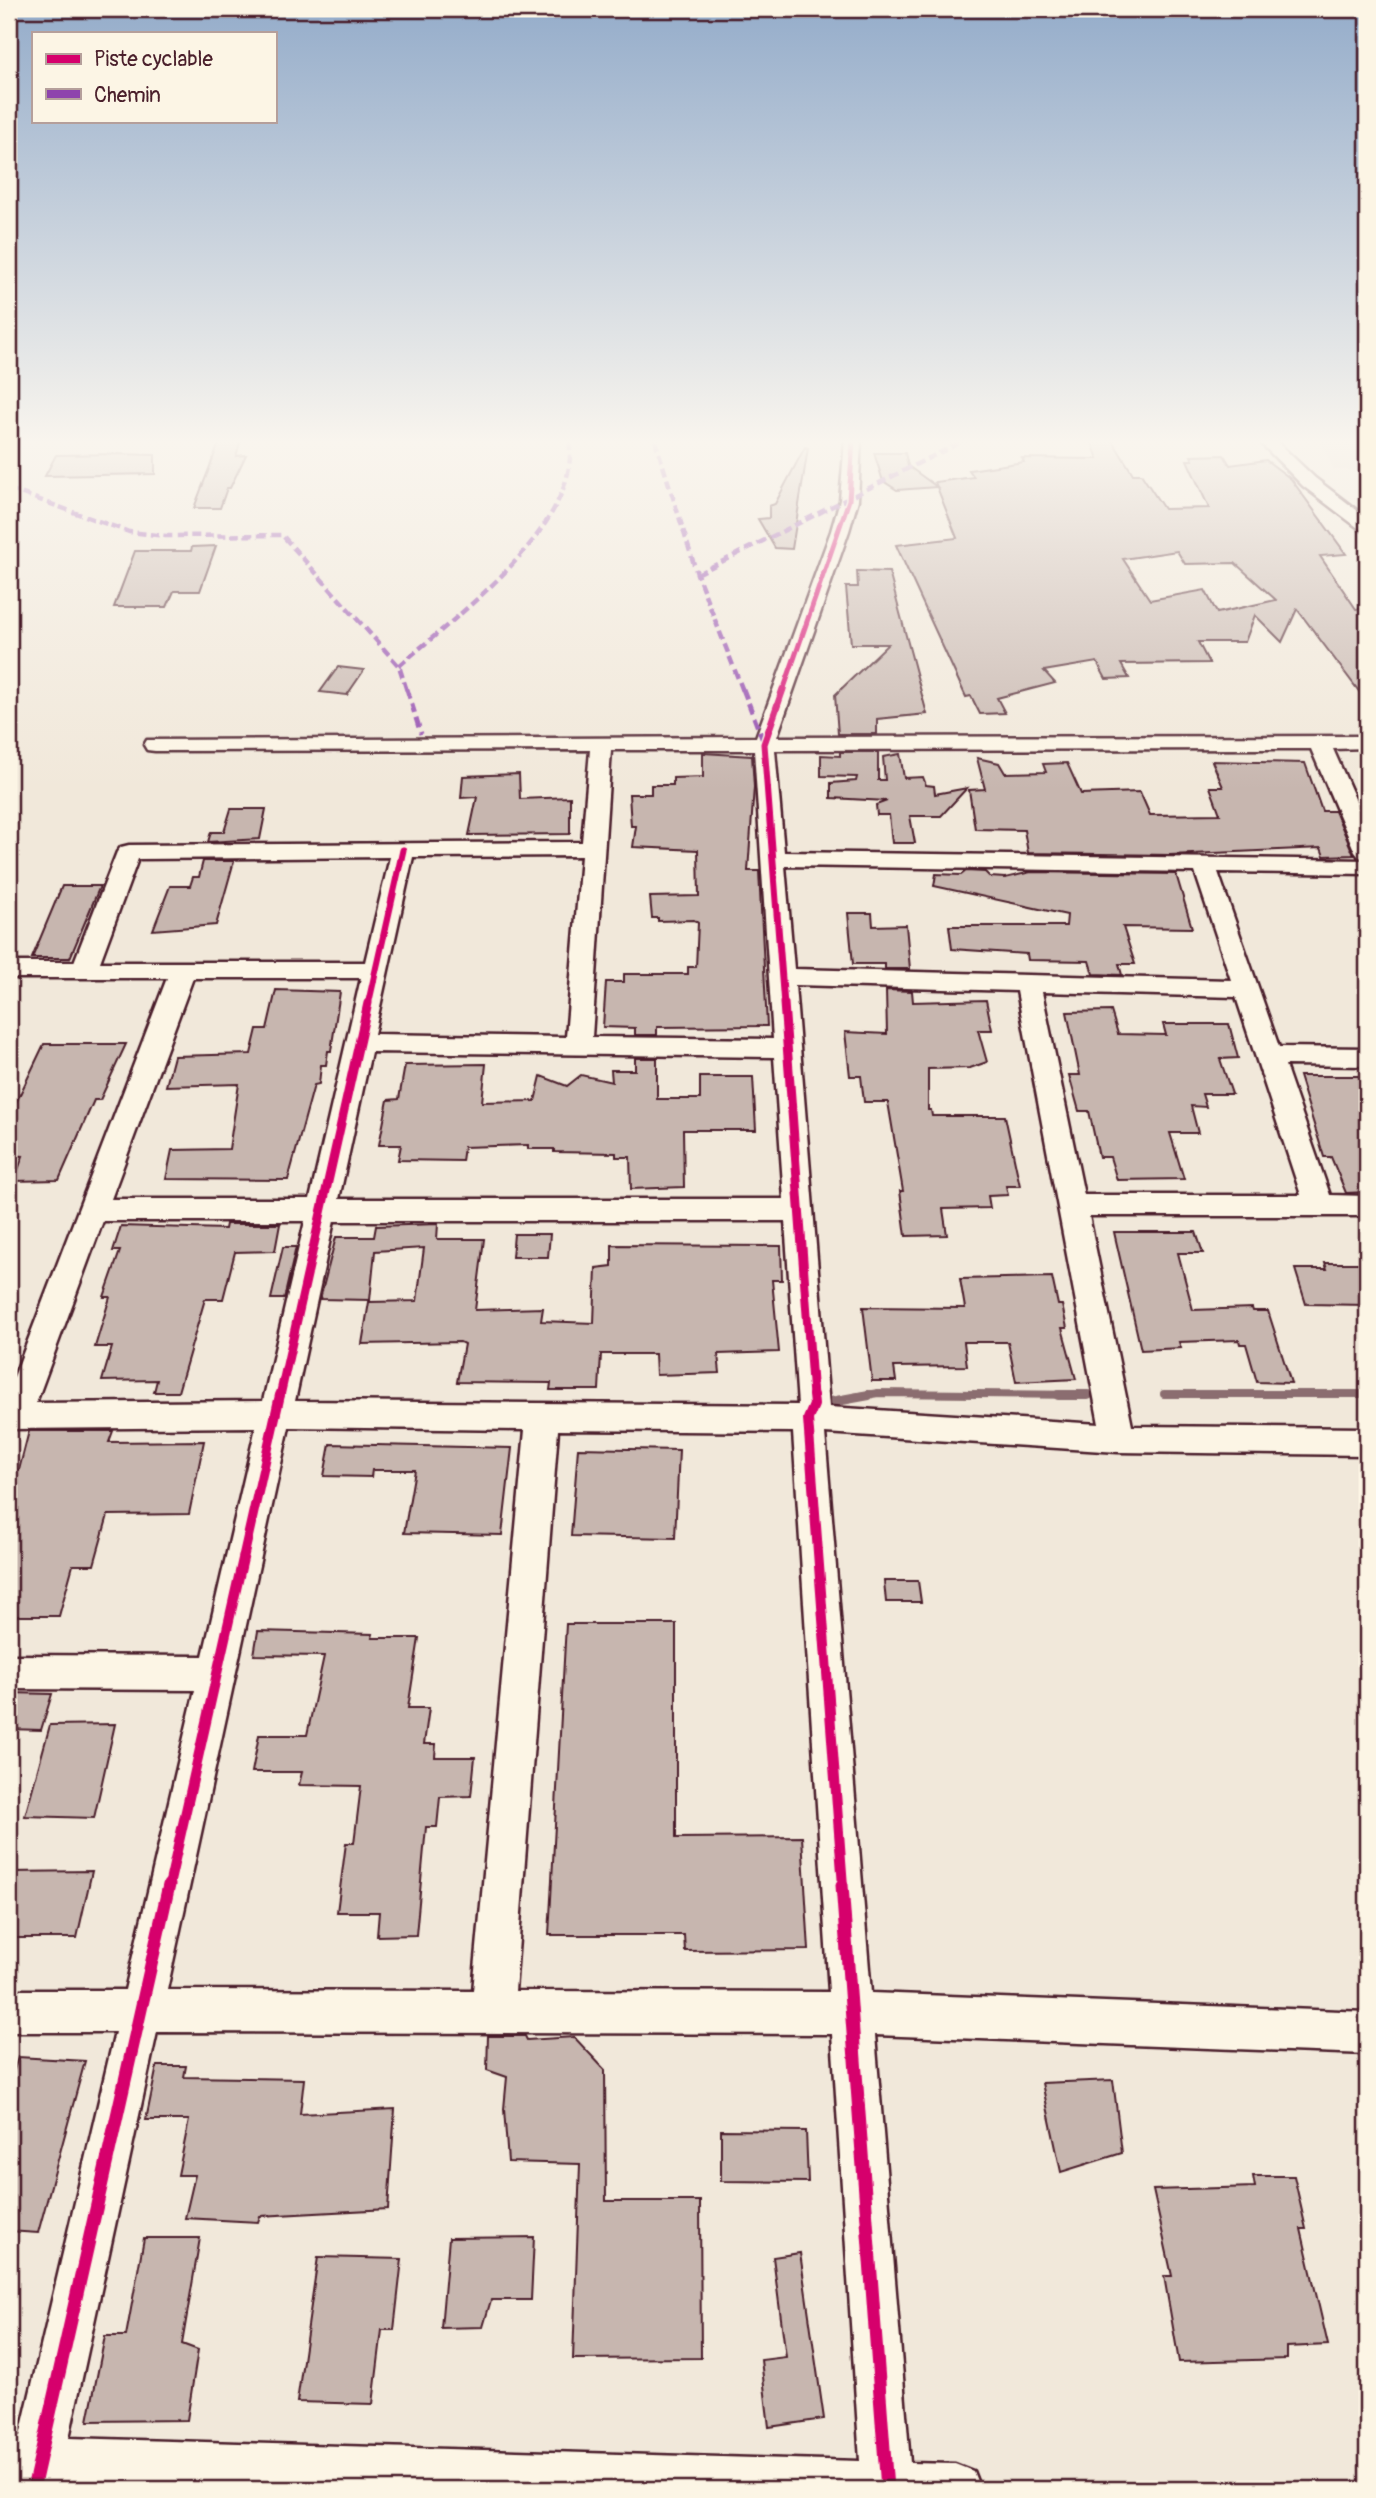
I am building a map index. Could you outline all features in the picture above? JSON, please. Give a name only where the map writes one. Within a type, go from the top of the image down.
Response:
[{"type":"street","points":[[830,557],[764,744],[797,1210],[814,1405],[808,1419],[887,2488]]},
{"type":"street","points":[[1319,742],[1367,852]]},
{"type":"street","points":[[155,745],[1367,742]]},
{"type":"street","points":[[578,1045],[601,744]]},
{"type":"street","points":[[85,970],[129,852],[595,849]]},
{"type":"street","points":[[403,850],[139,2014],[27,2471],[955,2489]]},
{"type":"street","points":[[772,859],[1367,867]]},
{"type":"street","points":[[1203,864],[1319,1206]]},
{"type":"street","points":[[9,970],[377,970]]},
{"type":"street","points":[[183,970],[12,1416],[273,1414],[808,1419],[1118,1439],[1367,1442]]},
{"type":"street","points":[[781,977],[1246,989]]},
{"type":"street","points":[[1028,982],[1118,1439]]},
{"type":"street","points":[[360,1043],[786,1048]]},
{"type":"street","points":[[1268,1056],[1367,1057]]},
{"type":"street","points":[[1072,1205],[1367,1206]]},
{"type":"street","points":[[93,1210],[797,1210]]},
{"type":"street","points":[[492,2013],[542,1416]]},
{"type":"street","points":[[9,1672],[216,1673]]},
{"type":"street","points":[[9,2011],[139,2014],[852,2013],[1367,2034]]},
{"type":"building","points":[[133,557],[212,557],[200,591],[174,591],[167,607],[114,607]]},
{"type":"building","points":[[901,557],[1139,557],[1123,559],[1150,600],[1205,590],[1217,613],[1276,600],[1235,563],[1185,564],[1180,557],[1320,557],[1356,609],[1367,608],[1367,702],[1297,609],[1282,642],[1255,615],[1245,642],[1198,642],[1209,663],[1121,664],[1129,678],[1106,679],[1097,662],[1044,671],[1055,683],[997,698],[1005,713],[980,714],[971,696],[966,697]]},
{"type":"building","points":[[857,571],[889,572],[927,714],[877,719],[877,734],[838,734],[835,695],[888,644],[851,644],[846,587],[858,587]]},
{"type":"building","points":[[338,667],[364,670],[347,695],[320,692]]},
{"type":"building","points":[[840,752],[878,752],[878,780],[885,780],[883,757],[900,754],[904,778],[923,777],[926,785],[934,786],[935,794],[967,788],[941,816],[910,816],[915,843],[892,843],[889,815],[877,815],[876,805],[887,801],[831,798],[831,783],[856,781],[857,777],[821,776],[821,755],[840,756]]},
{"type":"building","points":[[703,753],[752,756],[754,787],[748,871],[759,871],[767,1026],[657,1027],[657,1035],[635,1035],[635,1028],[603,1027],[606,982],[624,982],[624,974],[688,974],[688,967],[696,967],[698,923],[694,920],[658,921],[658,918],[652,918],[650,897],[699,896],[698,850],[633,847],[636,826],[631,826],[629,794],[651,794],[651,785],[673,785],[673,778],[703,777]]},
{"type":"building","points":[[977,758],[999,763],[1005,773],[1046,772],[1043,764],[1067,763],[1081,794],[1140,792],[1150,815],[1220,814],[1210,787],[1223,787],[1212,761],[1305,763],[1322,811],[1335,811],[1354,855],[1324,856],[1321,848],[1170,855],[1028,853],[1024,830],[975,829],[969,790],[985,789]]},
{"type":"building","points":[[519,774],[520,799],[570,797],[570,834],[469,835],[477,797],[461,798],[463,776]]},
{"type":"building","points":[[231,809],[266,809],[260,839],[208,842],[211,832],[224,832]]},
{"type":"building","points":[[203,861],[234,861],[216,925],[153,930],[170,886],[190,886],[193,877],[199,877]]},
{"type":"building","points":[[966,871],[985,872],[990,877],[1005,878],[1031,872],[1176,874],[1192,928],[1123,927],[1135,964],[1119,964],[1122,975],[1093,974],[1089,961],[1028,960],[1027,954],[952,949],[949,926],[1066,926],[1067,915],[934,886],[936,874],[961,875]]},
{"type":"building","points":[[62,886],[100,886],[70,958],[32,958]]},
{"type":"building","points":[[848,913],[872,913],[873,926],[906,925],[910,969],[885,969],[885,964],[853,964]]},
{"type":"building","points":[[276,990],[340,992],[331,1051],[328,1051],[326,1065],[321,1065],[319,1084],[314,1085],[288,1180],[166,1179],[172,1150],[229,1149],[239,1084],[166,1086],[174,1056],[251,1054],[257,1029],[267,1029]]},
{"type":"building","points":[[886,990],[912,991],[913,1002],[986,1000],[992,1030],[978,1030],[987,1062],[970,1068],[928,1069],[928,1110],[931,1110],[932,1116],[1005,1116],[1020,1186],[1006,1186],[1008,1195],[988,1196],[990,1208],[943,1209],[947,1235],[906,1236],[900,1191],[903,1191],[888,1102],[864,1102],[861,1076],[850,1076],[845,1032],[887,1034]]},
{"type":"building","points":[[1111,1011],[1118,1034],[1166,1035],[1163,1024],[1229,1024],[1238,1058],[1220,1059],[1232,1094],[1202,1094],[1206,1107],[1191,1106],[1198,1133],[1170,1133],[1184,1179],[1117,1180],[1110,1157],[1099,1157],[1089,1111],[1079,1111],[1069,1075],[1080,1075],[1067,1012]]},
{"type":"building","points":[[44,1044],[126,1044],[100,1100],[94,1100],[59,1180],[14,1181],[23,1156],[9,1155],[9,1109],[13,1109]]},
{"type":"building","points":[[635,1058],[657,1058],[657,1099],[700,1099],[700,1077],[753,1077],[756,1130],[683,1130],[684,1187],[631,1189],[630,1157],[616,1157],[616,1153],[554,1152],[554,1149],[528,1149],[528,1145],[464,1147],[462,1161],[398,1160],[401,1145],[379,1145],[388,1100],[399,1099],[405,1065],[486,1064],[482,1102],[535,1101],[541,1076],[567,1086],[581,1075],[612,1082],[611,1070],[635,1070]]},
{"type":"building","points":[[1299,1076],[1367,1076],[1367,1192],[1346,1193],[1331,1157],[1324,1157]]},
{"type":"building","points":[[226,1224],[280,1224],[275,1251],[235,1252],[223,1299],[205,1299],[178,1392],[154,1392],[157,1380],[102,1381],[112,1347],[95,1347],[110,1297],[104,1297],[120,1251],[113,1251],[121,1226],[225,1229]]},
{"type":"building","points":[[438,1224],[437,1239],[484,1239],[475,1310],[543,1308],[541,1321],[594,1323],[596,1268],[612,1266],[612,1245],[781,1246],[782,1280],[772,1280],[779,1352],[718,1354],[720,1373],[656,1375],[655,1354],[601,1354],[599,1390],[550,1390],[551,1383],[457,1382],[464,1344],[460,1342],[362,1344],[369,1302],[417,1301],[424,1248],[375,1251],[370,1300],[320,1299],[336,1237],[374,1237],[376,1226]]},
{"type":"building","points":[[1114,1232],[1196,1232],[1203,1253],[1178,1253],[1193,1310],[1252,1308],[1253,1311],[1268,1311],[1291,1383],[1257,1382],[1246,1344],[1240,1344],[1239,1340],[1179,1342],[1181,1348],[1141,1350]]},
{"type":"building","points":[[514,1234],[550,1234],[548,1257],[512,1257]]},
{"type":"building","points":[[283,1247],[296,1247],[284,1299],[271,1299]]},
{"type":"building","points":[[1325,1263],[1360,1263],[1367,1281],[1367,1305],[1306,1304],[1295,1269],[1327,1269]]},
{"type":"building","points":[[1052,1277],[1058,1305],[1062,1305],[1067,1328],[1062,1328],[1076,1379],[1016,1382],[1008,1342],[964,1342],[967,1366],[894,1367],[896,1381],[872,1381],[863,1307],[965,1308],[960,1279]]},
{"type":"building","points":[[29,1431],[113,1431],[109,1442],[204,1441],[189,1514],[108,1515],[94,1565],[73,1565],[59,1616],[9,1616],[9,1470],[19,1470]]},
{"type":"building","points":[[330,1444],[512,1448],[502,1535],[404,1533],[415,1470],[372,1470],[371,1477],[324,1476]]},
{"type":"building","points":[[578,1448],[679,1450],[675,1538],[571,1536]]},
{"type":"building","points":[[884,1581],[918,1581],[921,1602],[886,1602]]},
{"type":"building","points":[[566,1624],[676,1624],[676,1838],[802,1837],[809,1950],[685,1951],[684,1935],[549,1935]]},
{"type":"building","points":[[258,1631],[419,1638],[408,1708],[429,1708],[424,1744],[436,1744],[435,1757],[475,1757],[471,1796],[440,1797],[437,1827],[426,1827],[416,1935],[377,1936],[379,1912],[337,1912],[346,1843],[354,1843],[361,1786],[299,1785],[302,1772],[252,1772],[259,1735],[307,1735],[324,1656],[254,1655]]},
{"type":"building","points":[[9,1693],[52,1694],[41,1730],[9,1729]]},
{"type":"building","points":[[115,1724],[94,1818],[25,1816],[50,1725]]},
{"type":"building","points":[[92,1871],[77,1938],[9,1938],[9,1872]]},
{"type":"building","points":[[488,2036],[525,2036],[527,2040],[574,2037],[605,2070],[606,2201],[700,2201],[701,2358],[573,2359],[580,2164],[508,2162],[504,2109],[507,2077],[487,2070]]},
{"type":"building","points":[[18,2057],[85,2061],[38,2233],[9,2231],[9,2087]]},
{"type":"building","points":[[157,2066],[186,2066],[184,2077],[304,2079],[300,2114],[395,2109],[388,2209],[260,2216],[258,2222],[185,2218],[195,2175],[178,2175],[189,2120],[146,2120]]},
{"type":"building","points":[[1113,2080],[1122,2153],[1061,2172],[1042,2083]]},
{"type":"building","points":[[721,2130],[806,2131],[808,2182],[721,2181]]},
{"type":"building","points":[[1253,2176],[1294,2176],[1306,2229],[1301,2229],[1328,2345],[1287,2347],[1287,2359],[1179,2362],[1164,2276],[1172,2276],[1153,2190],[1255,2187]]},
{"type":"building","points":[[534,2237],[531,2300],[491,2300],[483,2327],[441,2328],[449,2238]]},
{"type":"building","points":[[144,2238],[200,2238],[182,2344],[198,2350],[187,2420],[88,2421],[105,2336],[126,2336]]},
{"type":"building","points":[[800,2253],[824,2419],[769,2427],[761,2360],[786,2357],[773,2257]]},
{"type":"building","points":[[318,2257],[402,2259],[394,2330],[382,2330],[373,2404],[297,2402]]},
{"type":"waterway","points":[[860,1396],[878,1393],[1088,1395],[1058,1395]]},
{"type":"waterway","points":[[1164,1394],[1367,1394]]},
{"type":"waterway","points":[[820,1404],[869,1395]]},
{"type":"marked path","points":[[301,557],[399,666],[421,734]]},
{"type":"marked path","points":[[399,666],[522,557]]},
{"type":"marked path","points":[[692,557],[764,743]]},
{"type":"marked path","points":[[697,574],[732,557]]},
{"type":"cycle path","points":[[831,557],[764,744],[814,1405],[808,1419],[887,2489]]},
{"type":"cycle path","points":[[33,2489],[403,850]]}]
